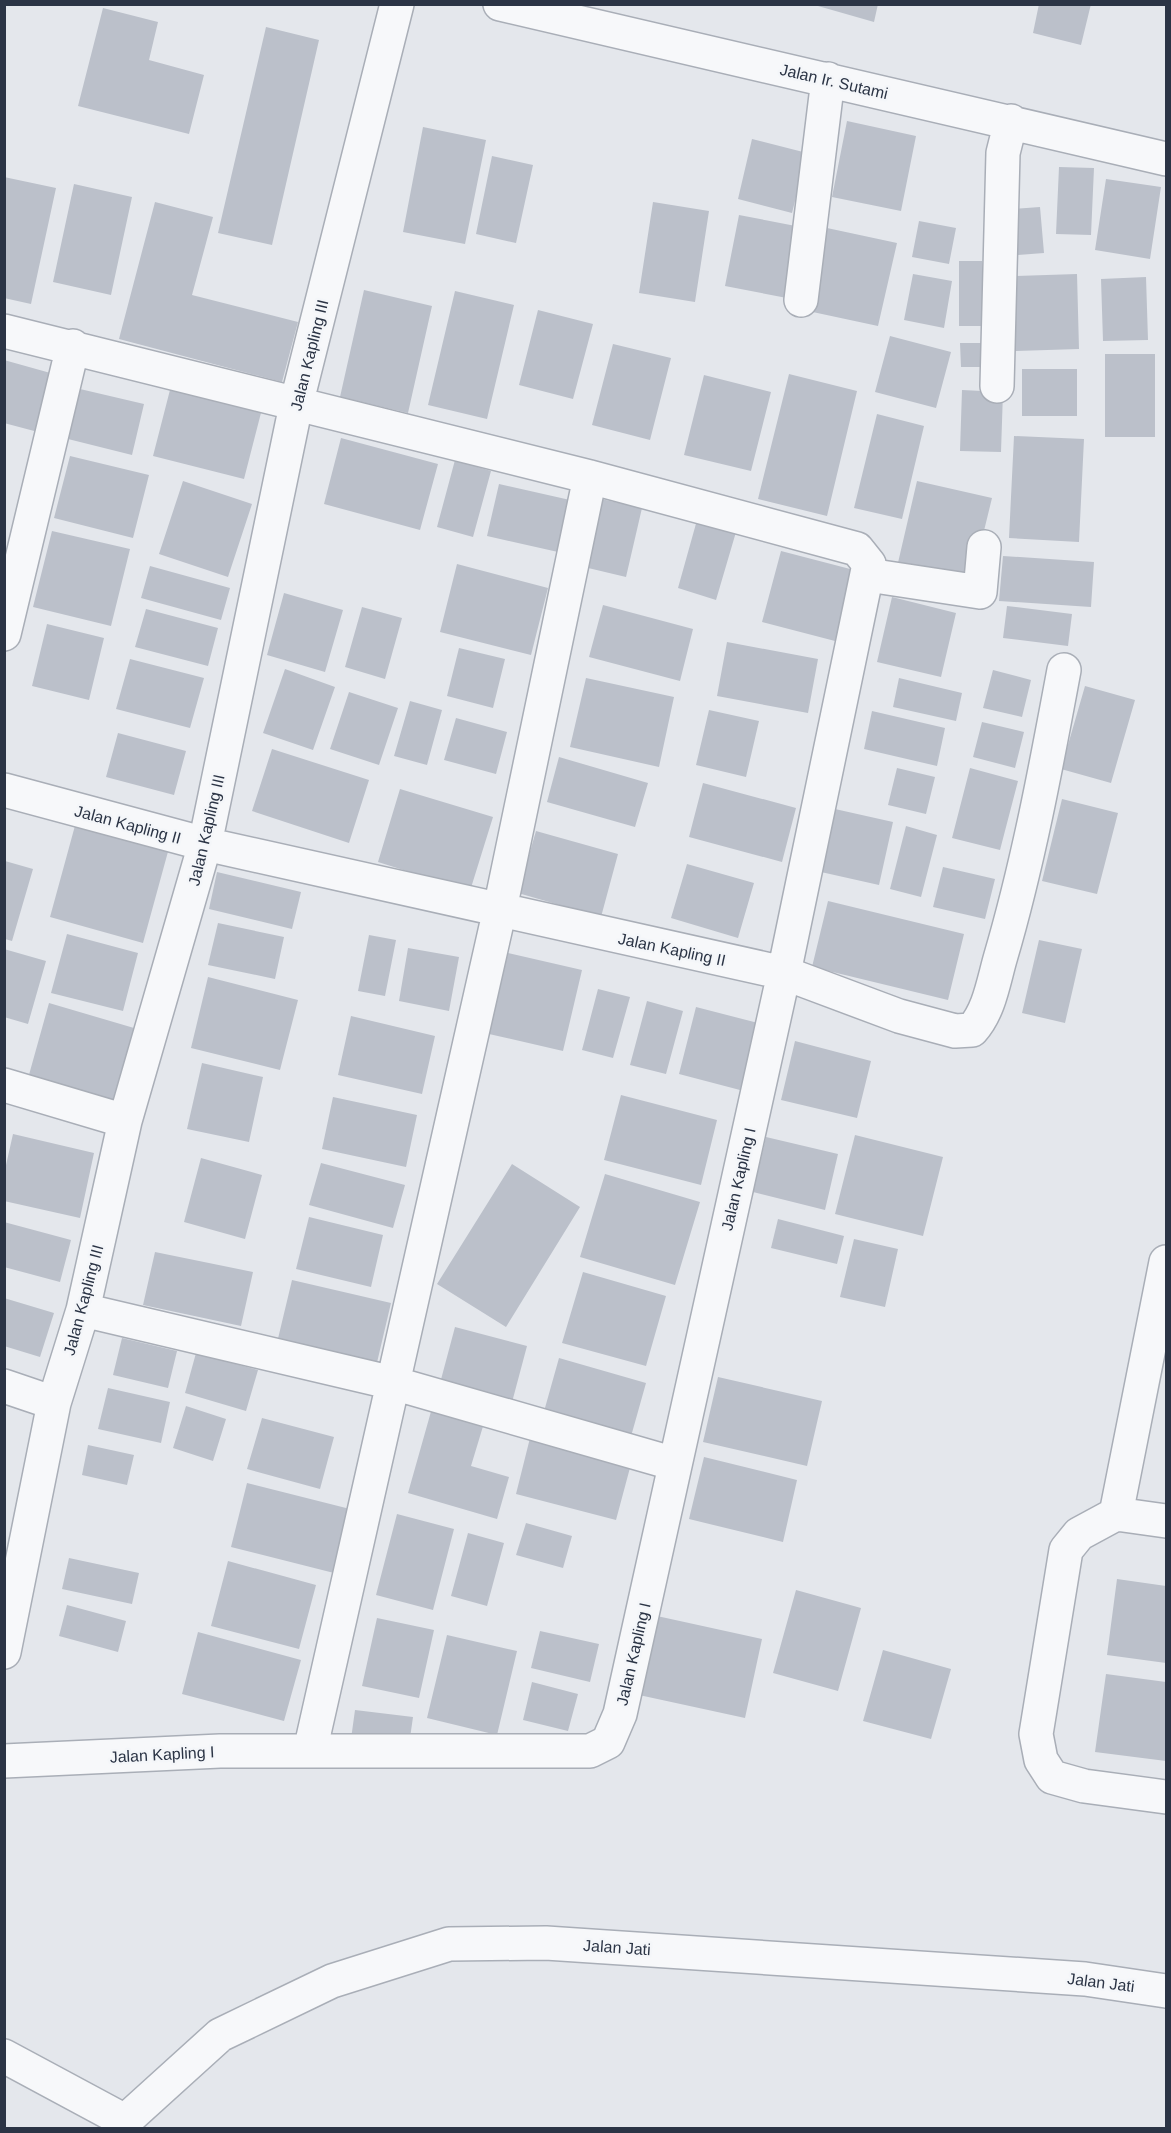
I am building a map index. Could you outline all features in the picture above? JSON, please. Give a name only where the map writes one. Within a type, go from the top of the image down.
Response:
[{"type":"street","name":"Jalan Kapling III","points":[[4,1652],[54,1403],[83,1310],[125,1121],[205,844],[296,405],[397,4]]},
{"type":"street","name":"Jalan Ir. Sutami","points":[[500,4],[1167,159]]},
{"type":"street","points":[[801,300],[828,79]]},
{"type":"street","points":[[997,386],[1003,153],[1011,121]]},
{"type":"street","points":[[4,331],[73,346],[296,405],[590,477],[857,549],[869,564],[868,575],[980,592],[984,547]]},
{"type":"street","points":[[4,634],[73,346]]},
{"type":"street","points":[[310,1751],[500,909],[590,477]]},
{"type":"street","name":"Jalan Kapling I","points":[[4,1761],[220,1751],[590,1751],[608,1742],[620,1714],[784,973],[868,575]]},
{"type":"street","name":"Jalan Kapling II","points":[[4,790],[205,844],[784,973],[900,1016],[955,1031],[972,1030],[983,1017],[1007,935],[1042,788],[1064,670]]},
{"type":"street","points":[[4,1085],[125,1121]]},
{"type":"street","points":[[1116,1514],[1167,1262]]},
{"type":"street","points":[[83,1310],[393,1383],[675,1464]]},
{"type":"street","points":[[4,1386],[54,1403]]},
{"type":"street","points":[[1167,1521],[1116,1514],[1079,1534],[1066,1550],[1036,1734],[1041,1760],[1052,1777],[1084,1786],[1167,1797]]},
{"type":"street","name":"Jalan Jati","points":[[123,2125],[220,2035],[332,1981],[449,1944],[557,1943],[1085,1979],[1167,1991]]},
{"type":"street","points":[[4,2056],[123,2125]]},
{"type":"building","points":[[811,4],[878,4],[874,22]]},
{"type":"building","points":[[1039,4],[1091,4],[1081,45],[1033,33]]},
{"type":"building","points":[[103,8],[158,22],[149,60],[204,75],[189,134],[78,106]]},
{"type":"building","points":[[266,27],[319,40],[272,245],[218,233]]},
{"type":"building","points":[[847,121],[916,136],[901,211],[832,197]]},
{"type":"building","points":[[423,127],[486,140],[465,244],[403,232]]},
{"type":"building","points":[[752,139],[807,153],[792,213],[738,199]]},
{"type":"building","points":[[492,156],[533,165],[516,243],[476,234]]},
{"type":"building","points":[[1059,167],[1094,168],[1091,235],[1056,234]]},
{"type":"building","points":[[4,177],[56,188],[31,304],[4,298]]},
{"type":"building","points":[[1106,179],[1161,187],[1150,259],[1095,250]]},
{"type":"building","points":[[74,184],[132,197],[111,295],[53,282]]},
{"type":"building","points":[[155,202],[213,217],[192,295],[298,322],[282,382],[119,339]]},
{"type":"building","points":[[653,202],[709,211],[695,302],[639,293]]},
{"type":"building","points":[[1040,207],[1044,253],[1018,255],[1014,209]]},
{"type":"building","points":[[739,215],[806,228],[792,299],[725,286]]},
{"type":"building","points":[[919,221],[956,228],[949,264],[912,257]]},
{"type":"building","points":[[827,228],[897,243],[878,326],[808,311]]},
{"type":"building","points":[[959,261],[982,261],[982,326],[959,326]]},
{"type":"building","points":[[913,274],[952,281],[944,328],[904,320]]},
{"type":"building","points":[[1077,274],[1079,349],[1015,351],[1012,276]]},
{"type":"building","points":[[1146,277],[1148,340],[1103,341],[1101,279]]},
{"type":"building","points":[[364,290],[432,306],[408,413],[340,397]]},
{"type":"building","points":[[455,291],[514,305],[487,419],[428,405]]},
{"type":"building","points":[[538,310],[593,324],[573,399],[519,385]]},
{"type":"building","points":[[890,336],[951,352],[936,408],[875,392]]},
{"type":"building","points":[[960,343],[987,343],[987,367],[961,367]]},
{"type":"building","points":[[613,344],[671,358],[650,440],[592,425]]},
{"type":"building","points":[[1105,354],[1155,354],[1155,437],[1105,437]]},
{"type":"building","points":[[4,360],[54,374],[38,432],[4,423]]},
{"type":"building","points":[[1022,369],[1077,369],[1077,416],[1022,416]]},
{"type":"building","points":[[789,374],[857,391],[827,516],[758,499]]},
{"type":"building","points":[[704,375],[771,392],[751,471],[684,455]]},
{"type":"building","points":[[171,386],[262,409],[244,479],[153,456]]},
{"type":"building","points":[[80,389],[144,404],[132,455],[68,439]]},
{"type":"building","points":[[962,390],[1003,392],[1001,452],[960,451]]},
{"type":"building","points":[[877,414],[924,426],[902,519],[854,508]]},
{"type":"building","points":[[1014,436],[1084,439],[1079,542],[1009,538]]},
{"type":"building","points":[[341,438],[438,464],[420,530],[324,504]]},
{"type":"building","points":[[70,456],[149,475],[133,538],[54,518]]},
{"type":"building","points":[[455,460],[491,471],[473,537],[437,527]]},
{"type":"building","points":[[183,481],[252,504],[228,577],[159,554]]},
{"type":"building","points":[[917,481],[992,498],[971,584],[897,567]]},
{"type":"building","points":[[499,484],[570,500],[558,552],[487,536]]},
{"type":"building","points":[[601,499],[642,508],[626,577],[584,567]]},
{"type":"building","points":[[697,520],[736,532],[716,600],[678,588]]},
{"type":"building","points":[[52,531],[130,549],[111,626],[33,607]]},
{"type":"building","points":[[781,551],[854,570],[835,641],[762,622]]},
{"type":"building","points":[[1003,556],[1094,562],[1091,607],[999,601]]},
{"type":"building","points":[[457,564],[548,588],[531,655],[440,632]]},
{"type":"building","points":[[150,566],[230,588],[221,620],[141,598]]},
{"type":"building","points":[[284,593],[343,610],[325,672],[267,655]]},
{"type":"building","points":[[892,597],[956,613],[941,677],[877,662]]},
{"type":"building","points":[[603,605],[693,629],[680,681],[589,657]]},
{"type":"building","points":[[1007,606],[1072,614],[1068,646],[1003,638]]},
{"type":"building","points":[[362,607],[402,618],[385,679],[345,667]]},
{"type":"building","points":[[146,609],[218,628],[208,666],[135,647]]},
{"type":"building","points":[[47,624],[104,638],[89,700],[32,686]]},
{"type":"building","points":[[727,642],[818,659],[808,713],[717,696]]},
{"type":"building","points":[[459,648],[505,659],[493,708],[447,696]]},
{"type":"building","points":[[130,659],[204,678],[190,728],[116,709]]},
{"type":"building","points":[[285,669],[335,687],[313,750],[263,733]]},
{"type":"building","points":[[993,670],[1031,680],[1022,717],[983,708]]},
{"type":"building","points":[[586,678],[674,697],[659,767],[570,747]]},
{"type":"building","points":[[899,678],[962,693],[956,721],[893,707]]},
{"type":"building","points":[[1085,686],[1135,700],[1111,783],[1061,769]]},
{"type":"building","points":[[349,692],[398,708],[379,765],[330,749]]},
{"type":"building","points":[[410,701],[442,710],[427,765],[394,756]]},
{"type":"building","points":[[709,710],[759,721],[746,777],[696,765]]},
{"type":"building","points":[[872,711],[945,728],[937,766],[864,749]]},
{"type":"building","points":[[456,718],[507,732],[496,774],[444,760]]},
{"type":"building","points":[[982,722],[1024,732],[1015,768],[973,757]]},
{"type":"building","points":[[118,733],[186,751],[174,795],[106,777]]},
{"type":"building","points":[[272,749],[369,780],[349,843],[252,811]]},
{"type":"building","points":[[559,757],[648,783],[635,827],[547,802]]},
{"type":"building","points":[[897,768],[935,777],[926,814],[888,805]]},
{"type":"building","points":[[970,768],[1018,781],[1000,850],[952,838]]},
{"type":"building","points":[[703,783],[796,808],[782,862],[689,837]]},
{"type":"building","points":[[400,789],[493,817],[470,891],[378,862]]},
{"type":"building","points":[[1062,799],[1118,813],[1097,894],[1042,881]]},
{"type":"building","points":[[835,809],[893,822],[879,885],[821,872]]},
{"type":"building","points":[[76,822],[169,848],[143,943],[50,917]]},
{"type":"building","points":[[906,826],[937,835],[921,897],[890,889]]},
{"type":"building","points":[[536,831],[618,854],[601,917],[518,893]]},
{"type":"building","points":[[5,861],[33,869],[12,941],[5,939]]},
{"type":"building","points":[[687,864],[754,883],[738,938],[671,918]]},
{"type":"building","points":[[943,867],[995,879],[985,919],[933,907]]},
{"type":"building","points":[[217,872],[301,892],[292,929],[209,909]]},
{"type":"building","points":[[828,901],[964,934],[948,1000],[812,967]]},
{"type":"building","points":[[218,923],[284,937],[275,979],[208,965]]},
{"type":"building","points":[[67,934],[138,953],[123,1011],[51,993]]},
{"type":"building","points":[[369,935],[396,940],[385,996],[358,991]]},
{"type":"building","points":[[1039,940],[1082,949],[1065,1023],[1022,1013]]},
{"type":"building","points":[[408,948],[459,957],[449,1011],[399,1001]]},
{"type":"building","points":[[4,949],[46,961],[28,1024],[4,1017]]},
{"type":"building","points":[[508,953],[582,970],[563,1051],[489,1034]]},
{"type":"building","points":[[208,977],[298,1000],[280,1070],[191,1048]]},
{"type":"building","points":[[598,989],[630,997],[613,1058],[582,1050]]},
{"type":"building","points":[[647,1001],[683,1011],[666,1074],[630,1065]]},
{"type":"building","points":[[49,1003],[134,1028],[111,1106],[27,1082]]},
{"type":"building","points":[[696,1007],[758,1023],[740,1090],[679,1074]]},
{"type":"building","points":[[351,1016],[435,1036],[422,1094],[338,1075]]},
{"type":"building","points":[[795,1041],[871,1061],[857,1118],[781,1100]]},
{"type":"building","points":[[202,1063],[263,1077],[249,1142],[187,1129]]},
{"type":"building","points":[[621,1095],[717,1120],[701,1185],[604,1160]]},
{"type":"building","points":[[333,1097],[417,1115],[406,1167],[322,1149]]},
{"type":"building","points":[[13,1134],[94,1153],[80,1218],[4,1201],[4,1174]]},
{"type":"building","points":[[855,1135],[943,1157],[923,1236],[835,1214]]},
{"type":"building","points":[[766,1137],[838,1154],[825,1210],[753,1192]]},
{"type":"building","points":[[201,1158],[262,1175],[245,1239],[184,1222]]},
{"type":"building","points":[[321,1163],[405,1185],[393,1228],[309,1205]]},
{"type":"building","points":[[512,1164],[580,1207],[506,1327],[437,1284]]},
{"type":"building","points":[[605,1174],[700,1202],[675,1285],[580,1257]]},
{"type":"building","points":[[309,1217],[383,1235],[371,1287],[296,1269]]},
{"type":"building","points":[[778,1219],[844,1236],[837,1264],[771,1248]]},
{"type":"building","points":[[4,1222],[71,1240],[60,1282],[4,1267]]},
{"type":"building","points":[[854,1239],[898,1249],[885,1307],[840,1297]]},
{"type":"building","points":[[155,1252],[253,1272],[241,1326],[143,1305]]},
{"type":"building","points":[[583,1272],[666,1296],[646,1366],[562,1343]]},
{"type":"building","points":[[292,1280],[391,1303],[375,1371],[276,1347]]},
{"type":"building","points":[[4,1298],[54,1313],[40,1357],[4,1346]]},
{"type":"building","points":[[455,1327],[527,1346],[511,1406],[439,1387]]},
{"type":"building","points":[[122,1338],[177,1351],[168,1388],[113,1375]]},
{"type":"building","points":[[196,1353],[258,1370],[246,1411],[185,1393]]},
{"type":"building","points":[[559,1358],[646,1383],[630,1440],[543,1415]]},
{"type":"building","points":[[718,1377],[822,1401],[807,1466],[703,1442]]},
{"type":"building","points":[[108,1388],[170,1402],[161,1443],[98,1429]]},
{"type":"building","points":[[186,1406],[226,1419],[213,1461],[173,1448]]},
{"type":"building","points":[[432,1408],[484,1423],[471,1466],[509,1477],[497,1519],[408,1493]]},
{"type":"building","points":[[262,1418],[334,1437],[320,1489],[247,1469]]},
{"type":"building","points":[[530,1438],[631,1464],[616,1520],[516,1494]]},
{"type":"building","points":[[88,1445],[134,1455],[127,1485],[82,1475]]},
{"type":"building","points":[[704,1457],[797,1480],[783,1542],[689,1519]]},
{"type":"building","points":[[247,1483],[350,1509],[334,1573],[231,1547]]},
{"type":"building","points":[[397,1514],[454,1529],[433,1610],[376,1595]]},
{"type":"building","points":[[526,1523],[572,1536],[563,1568],[516,1555]]},
{"type":"building","points":[[468,1533],[504,1543],[487,1606],[451,1596]]},
{"type":"building","points":[[69,1558],[139,1573],[132,1604],[62,1589]]},
{"type":"building","points":[[228,1561],[316,1585],[299,1649],[211,1626]]},
{"type":"building","points":[[1117,1579],[1166,1586],[1166,1663],[1107,1655]]},
{"type":"building","points":[[796,1590],[861,1608],[838,1691],[773,1673]]},
{"type":"building","points":[[67,1605],[126,1621],[118,1652],[59,1636]]},
{"type":"building","points":[[657,1616],[762,1639],[745,1718],[639,1695]]},
{"type":"building","points":[[377,1618],[434,1630],[419,1698],[362,1686]]},
{"type":"building","points":[[540,1631],[599,1644],[590,1682],[531,1668]]},
{"type":"building","points":[[198,1632],[301,1660],[284,1721],[182,1694]]},
{"type":"building","points":[[447,1635],[517,1651],[497,1735],[427,1718]]},
{"type":"building","points":[[883,1650],[951,1669],[931,1739],[863,1721]]},
{"type":"building","points":[[1106,1674],[1166,1682],[1166,1761],[1095,1752]]},
{"type":"building","points":[[532,1682],[578,1694],[568,1731],[523,1720]]},
{"type":"building","points":[[355,1710],[413,1717],[409,1745],[351,1739]]}]
